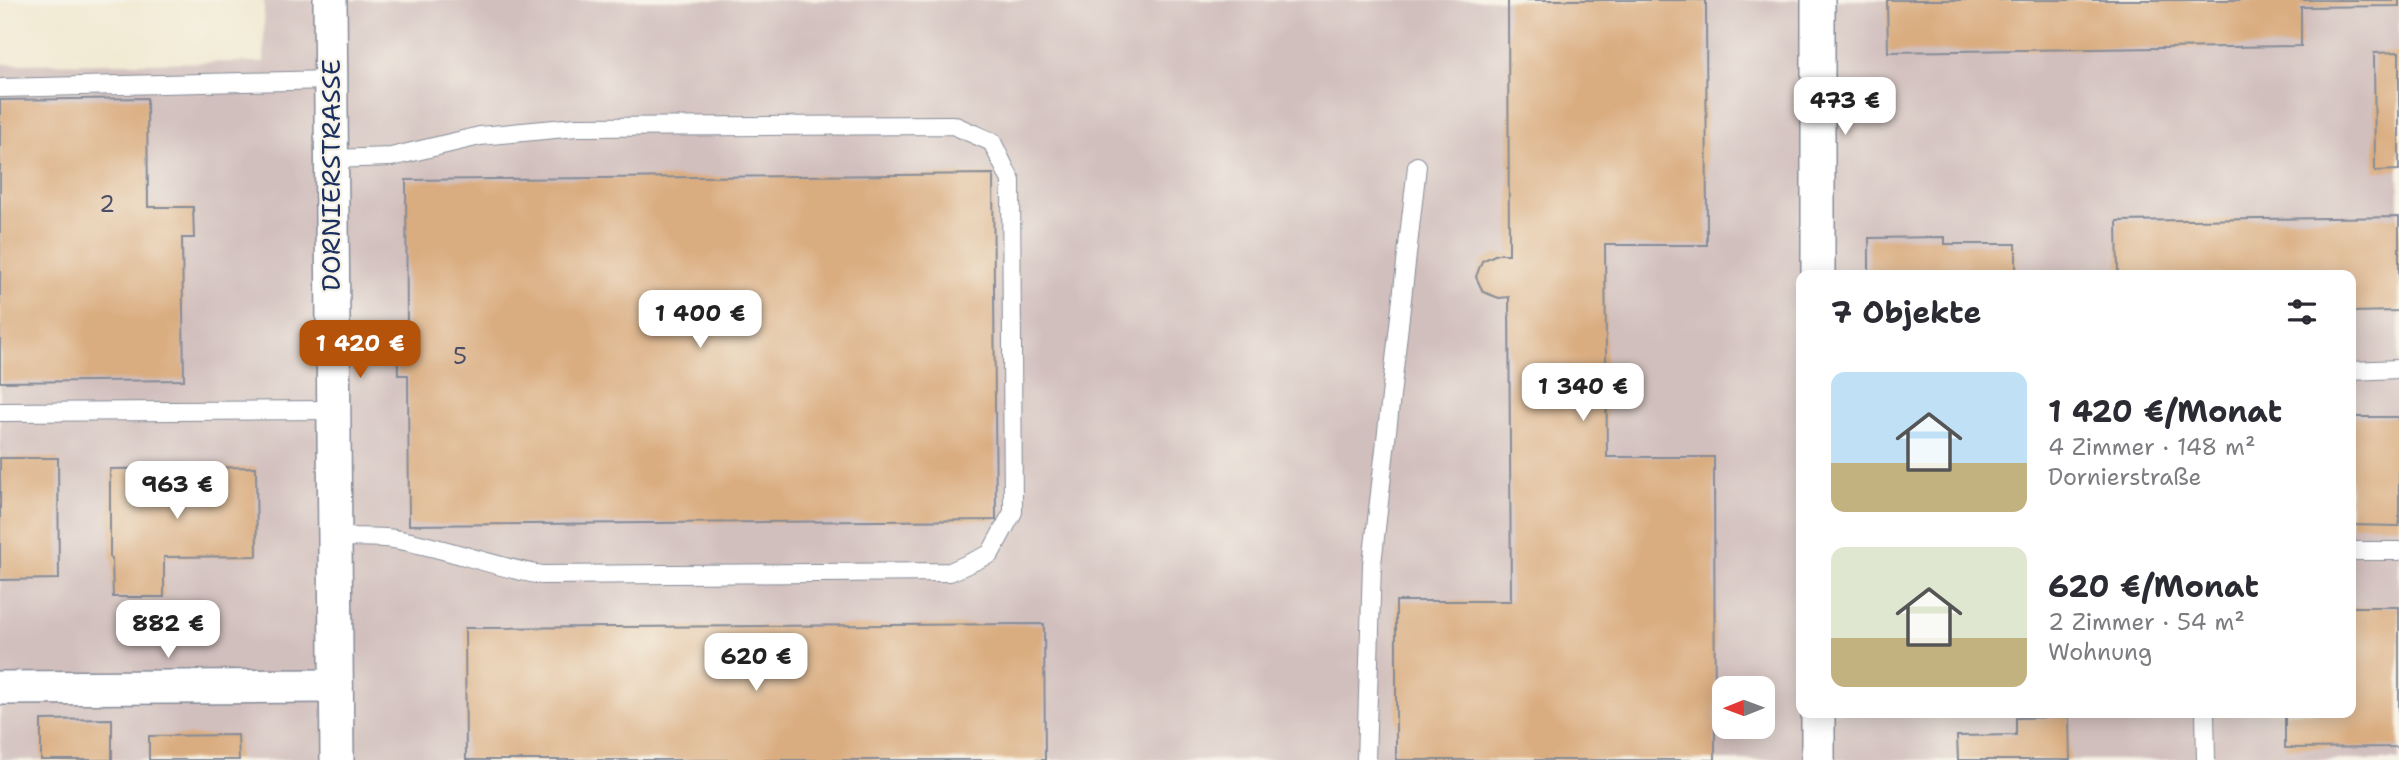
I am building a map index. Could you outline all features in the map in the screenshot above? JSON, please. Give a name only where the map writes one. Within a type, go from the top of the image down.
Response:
[{"type":"street","name":"DORNIERSTRASSE","points":[[330,0],[337,760]]},
{"type":"street","points":[[1818,0],[1818,270]]},
{"type":"street","points":[[0,688],[336,686]]},
{"type":"street","points":[[1818,718],[1818,760]]},
{"type":"lane","points":[[0,88],[331,80]]},
{"type":"lane","points":[[331,159],[391,157],[480,136],[576,127],[953,125],[992,142],[1012,181],[1013,512],[990,554],[950,572],[542,575],[503,569],[404,541],[335,537]]},
{"type":"lane","points":[[1366,760],[1372,564],[1417,166]]},
{"type":"lane","points":[[2356,371],[2399,369]]},
{"type":"lane","points":[[0,412],[333,410]]},
{"type":"lane","points":[[2356,551],[2399,551]]},
{"type":"lane","points":[[2205,718],[2206,760]]},
{"type":"shaded area","points":[[264,0],[2399,0],[2399,760],[0,760],[0,64],[264,62]]},
{"type":"building","points":[[1508,0],[1706,0],[1707,245],[1605,245],[1607,457],[1714,457],[1715,676],[1712,676],[1712,739],[1715,739],[1715,760],[1396,760],[1396,601],[1511,601],[1509,297],[1499,298],[1483,292],[1476,277],[1482,261],[1497,254],[1509,254]]},
{"type":"building","points":[[1887,0],[2399,0],[2399,6],[2301,7],[2301,46],[1888,52]]},
{"type":"building","points":[[2399,52],[2399,170],[2375,171],[2374,53]]},
{"type":"building","points":[[147,98],[148,207],[193,207],[194,238],[182,238],[184,380],[0,382],[0,100]]},
{"type":"building","points":[[993,174],[996,520],[409,525],[408,375],[398,375],[397,330],[407,330],[406,180]]},
{"type":"building","points":[[2399,217],[2399,311],[2356,312],[2356,270],[2118,270],[2117,221]]},
{"type":"building","points":[[1945,237],[1945,244],[2016,244],[2016,270],[1869,270],[1869,238]]},
{"type":"building","points":[[2356,417],[2399,417],[2399,526],[2356,525]]},
{"type":"building","points":[[0,458],[58,458],[59,579],[0,580]]},
{"type":"building","points":[[256,467],[257,556],[164,557],[164,597],[113,597],[110,469]]},
{"type":"building","points":[[2356,607],[2399,607],[2399,747],[2285,748],[2285,718],[2356,718]]},
{"type":"building","points":[[1044,624],[1045,760],[466,760],[465,628]]},
{"type":"building","points":[[2016,718],[2069,718],[2070,760],[1958,760],[1957,736],[2016,735]]},
{"type":"building","points":[[112,719],[112,760],[41,760],[41,720]]},
{"type":"building","points":[[238,735],[239,760],[149,760],[149,736]]}]
